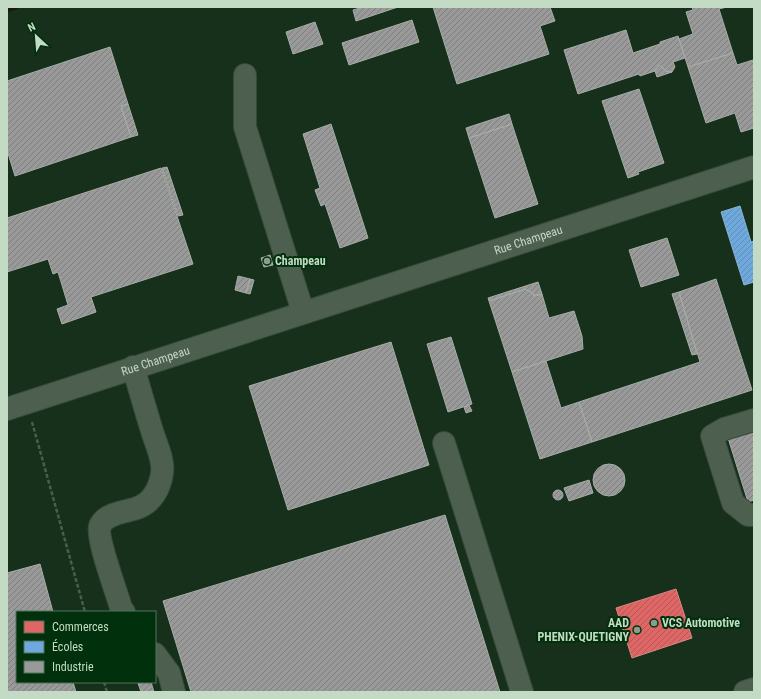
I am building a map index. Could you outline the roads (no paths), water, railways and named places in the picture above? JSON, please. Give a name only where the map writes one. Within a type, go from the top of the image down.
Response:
[{"type":"street","points":[[245,75],[245,127],[303,312]]},
{"type":"street","name":"Rue Champeau","points":[[17,406],[754,167]]},
{"type":"street","points":[[123,611],[121,608],[100,537],[100,525],[111,516],[139,508],[152,500],[162,472],[160,456],[133,368]]},
{"type":"street","points":[[754,420],[724,428],[712,436],[733,503],[748,515],[754,515]]},
{"type":"street","points":[[444,443],[522,692]]},
{"type":"street","points":[[156,655],[169,673],[174,692]]},
{"type":"street","points":[[745,692],[754,689]]},
{"type":"waterway","points":[[7,10],[16,7]]},
{"type":"place","name":"Champeau","points":[[267,261]]},
{"type":"place","name":"VCS Automotive","points":[[654,623]]},
{"type":"place","name":"AAD PHENIX-QUETIGNY","points":[[637,630]]}]
